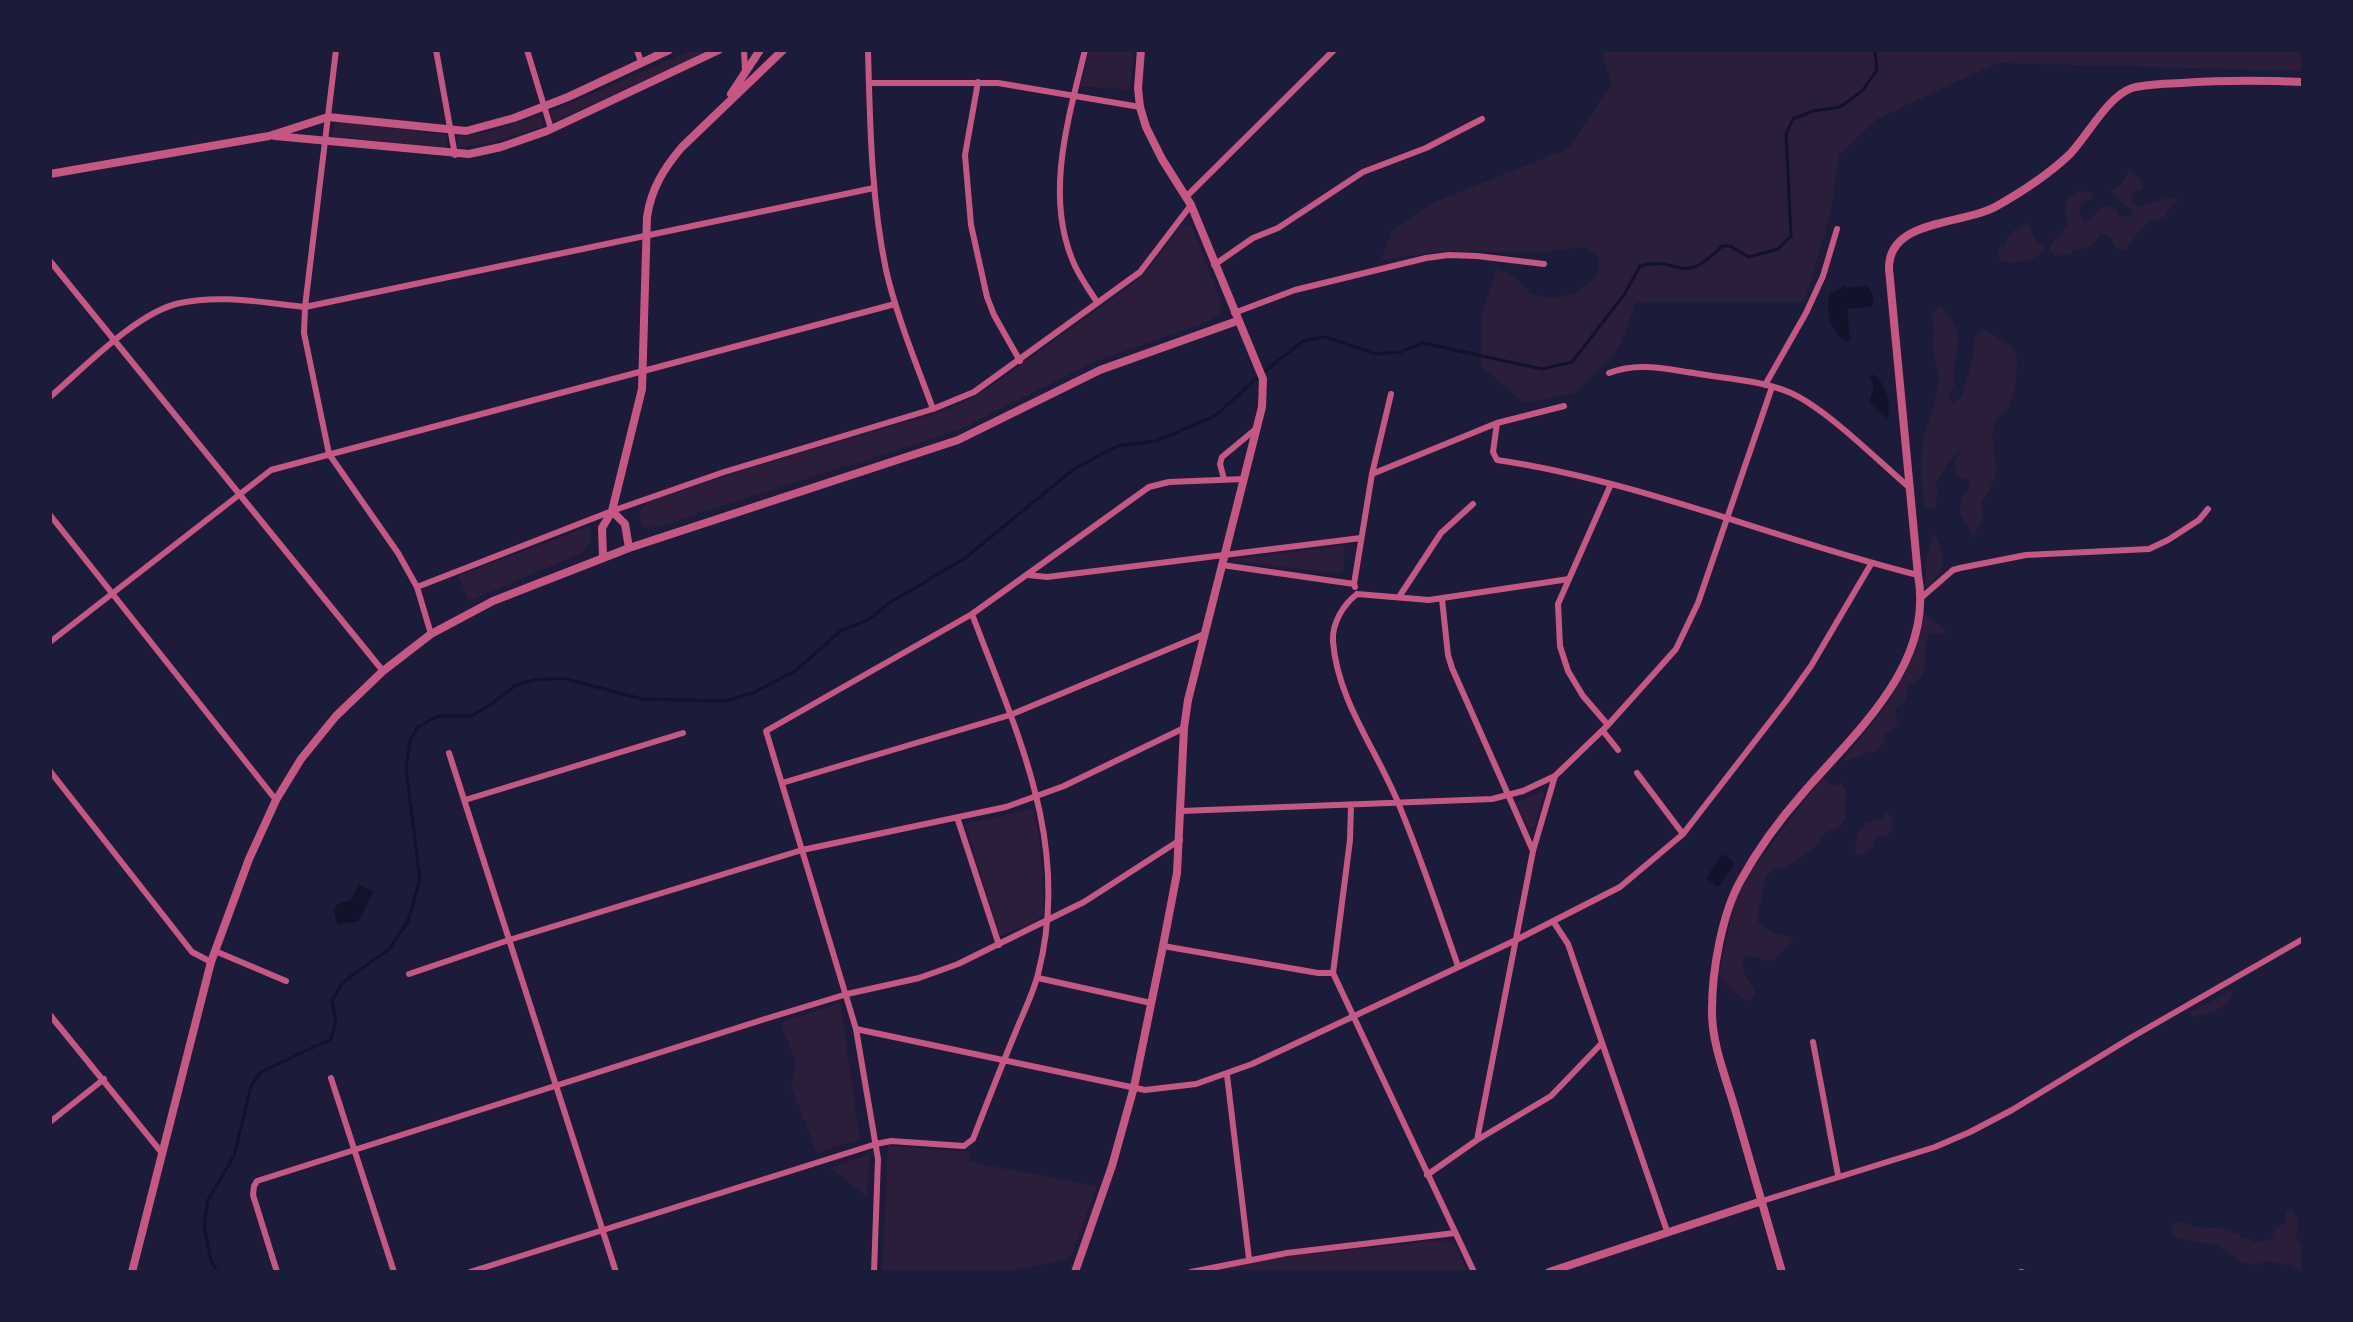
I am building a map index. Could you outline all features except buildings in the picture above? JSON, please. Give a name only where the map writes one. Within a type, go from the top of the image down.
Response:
[{"type":"street","points":[[336,50],[304,333],[329,454],[398,553],[417,587],[431,634]]},
{"type":"street","points":[[436,50],[455,155]]},
{"type":"street","points":[[527,50],[551,129]]},
{"type":"street","points":[[637,50],[641,62]]},
{"type":"street","points":[[50,174],[269,136],[328,117],[466,131],[542,107],[669,50]]},
{"type":"street","points":[[269,136],[325,139],[455,155],[501,147],[551,129],[719,50]]},
{"type":"street","points":[[744,50],[746,72]]},
{"type":"street","points":[[724,105],[760,50]]},
{"type":"street","points":[[603,557],[602,528],[612,511],[638,411],[644,371],[647,235],[652,194],[667,165],[724,105],[783,50]]},
{"type":"street","points":[[868,50],[874,188],[883,254],[895,304],[933,409]]},
{"type":"street","points":[[1085,50],[1059,178],[1060,211],[1071,257],[1097,302]]},
{"type":"street","points":[[1075,1272],[1112,1166],[1134,1087],[1177,873],[1184,728],[1202,635],[1264,391],[1257,365],[1189,200],[1162,159],[1140,107],[1141,50]]},
{"type":"street","points":[[417,587],[612,511],[724,472],[933,409],[974,392],[1140,272],[1189,200],[1334,50]]},
{"type":"street","points":[[1782,1272],[1712,1020],[1713,988],[1729,908],[1739,883],[1802,795],[1879,707],[1906,658],[1921,611],[1889,269],[1893,247],[1907,235],[1996,206],[2070,154],[2115,99],[2133,88],[2244,80],[2303,82]]},
{"type":"street","points":[[869,83],[978,82],[1020,85],[1140,107]]},
{"type":"street","points":[[978,82],[965,155],[971,225],[980,272],[991,306],[1020,361]]},
{"type":"street","points":[[1214,265],[1253,238],[1278,228],[1363,172],[1426,148],[1482,119]]},
{"type":"street","points":[[50,397],[148,315],[181,303],[242,300],[305,307],[874,188]]},
{"type":"street","points":[[1181,811],[1464,801],[1523,791],[1555,776],[1606,728],[1676,649],[1698,603],[1728,521],[1768,386],[1823,276],[1837,229]]},
{"type":"street","points":[[132,1272],[211,962],[249,859],[276,800],[301,759],[336,716],[383,671],[431,634],[493,601],[603,557],[958,440],[1100,370],[1295,290],[1449,255],[1544,264]]},
{"type":"street","points":[[50,261],[241,492],[383,671]]},
{"type":"street","points":[[50,642],[271,470],[895,304]]},
{"type":"street","points":[[1609,373],[1625,367],[1649,366],[1768,386],[1789,393],[1814,407],[1911,489]]},
{"type":"street","points":[[1357,594],[1354,584],[1361,538],[1391,394]]},
{"type":"street","points":[[1372,474],[1497,423],[1564,406]]},
{"type":"street","points":[[1497,423],[1493,452],[1497,460],[1549,468],[1611,484],[1871,564],[1918,575]]},
{"type":"street","points":[[1224,479],[1220,464],[1222,457],[1257,428]]},
{"type":"street","points":[[874,1272],[878,1159],[856,1029],[766,731],[972,614],[1149,487],[1169,482],[1244,479]]},
{"type":"street","points":[[1611,484],[1558,604],[1563,657],[1583,696],[1618,750]]},
{"type":"street","points":[[1399,597],[1441,533],[1473,504]]},
{"type":"street","points":[[1922,597],[1953,570],[1960,568],[2026,555],[2149,549],[2199,520],[2208,509]]},
{"type":"street","points":[[612,511],[625,524],[629,548]]},
{"type":"street","points":[[50,515],[276,800]]},
{"type":"street","points":[[1223,560],[1237,551],[1361,538]]},
{"type":"street","points":[[1028,575],[1047,577],[1223,560],[1354,584]]},
{"type":"street","points":[[856,1029],[1145,1090],[1175,1088],[1227,1075],[1516,940],[1620,887],[1683,834],[1811,666],[1871,564]]},
{"type":"street","points":[[1458,966],[1398,802],[1341,679],[1333,642],[1334,631],[1341,612],[1357,594],[1429,600],[1569,579]]},
{"type":"street","points":[[1442,599],[1452,668],[1533,851]]},
{"type":"street","points":[[470,1272],[876,1144],[891,1141],[964,1146],[973,1139],[1038,978],[1050,920],[1046,832],[1038,797],[972,614]]},
{"type":"street","points":[[782,783],[1010,715],[1202,635]]},
{"type":"street","points":[[409,974],[802,850],[1038,797],[1184,728]]},
{"type":"street","points":[[465,800],[683,733]]},
{"type":"street","points":[[449,753],[616,1272]]},
{"type":"street","points":[[50,771],[192,952],[211,962]]},
{"type":"street","points":[[1637,773],[1683,834]]},
{"type":"street","points":[[1477,1140],[1533,851],[1555,776]]},
{"type":"street","points":[[1351,805],[1350,840],[1333,973],[1474,1272]]},
{"type":"street","points":[[957,817],[999,945]]},
{"type":"street","points":[[277,1272],[253,1195],[257,1181],[847,994],[940,971],[1084,902],[1180,840]]},
{"type":"street","points":[[1553,921],[1568,944],[1667,1231]]},
{"type":"street","points":[[1549,1272],[1838,1175],[1935,1147],[1981,1126],[2303,939]]},
{"type":"street","points":[[1163,946],[1333,973]]},
{"type":"street","points":[[215,951],[286,981]]},
{"type":"street","points":[[1038,978],[1151,1003]]},
{"type":"street","points":[[50,1015],[162,1153]]},
{"type":"street","points":[[1813,1042],[1838,1175]]},
{"type":"street","points":[[1427,1175],[1477,1140],[1551,1096],[1601,1044]]},
{"type":"street","points":[[1227,1075],[1249,1259]]},
{"type":"street","points":[[331,1078],[394,1272]]},
{"type":"street","points":[[50,1122],[104,1079]]},
{"type":"street","points":[[1191,1272],[1249,1259],[1455,1233]]},
{"type":"shaded area","points":[[692,50],[712,50],[553,122],[550,112]]},
{"type":"shaded area","points":[[1089,50],[1134,50],[1130,90],[1080,86]]},
{"type":"shaded area","points":[[1601,50],[2303,50],[2303,71],[1997,63],[1877,119],[1839,156],[1830,216],[1804,302],[1637,302],[1618,349],[1574,393],[1524,403],[1481,366],[1481,317],[1497,267],[1517,279],[1530,293],[1550,299],[1576,293],[1592,281],[1599,269],[1597,255],[1584,247],[1537,253],[1445,251],[1381,260],[1391,232],[1432,203],[1568,149],[1612,83]]},
{"type":"shaded area","points":[[540,115],[544,126],[492,143],[458,148],[457,137],[492,131]]},
{"type":"shaded area","points":[[335,121],[446,135],[446,148],[332,136]]},
{"type":"shaded area","points":[[2129,170],[2139,178],[2143,189],[2134,193],[2131,202],[2139,206],[2171,197],[2179,200],[2170,207],[2165,217],[2145,225],[2125,251],[2116,248],[2111,238],[2101,233],[2093,245],[2056,256],[2050,252],[2050,244],[2068,227],[2066,203],[2078,191],[2092,192],[2093,198],[2082,203],[2079,212],[2083,222],[2105,205],[2115,207],[2119,216],[2130,216],[2134,210],[2110,190],[2121,185]]},
{"type":"shaded area","points":[[2027,223],[2036,240],[2045,247],[2041,253],[2031,259],[2000,261],[1997,254],[1999,248],[2005,245],[2013,231]]},
{"type":"shaded area","points":[[1182,224],[1192,227],[1221,302],[1220,314],[1212,320],[1096,361],[959,430],[656,527],[644,528],[642,525],[639,517],[641,509],[659,498],[958,405],[990,387],[1135,282]]},
{"type":"shaded area","points":[[1845,286],[1869,286],[1874,299],[1871,307],[1847,309],[1850,341],[1847,342],[1833,327],[1828,307],[1830,294]]},
{"type":"shaded area","points":[[1940,307],[1950,316],[1957,334],[1955,384],[1948,395],[1952,404],[1962,396],[1973,356],[1974,339],[1983,329],[2012,346],[2017,359],[2016,384],[2010,406],[1996,420],[1992,435],[1997,471],[1981,502],[1983,517],[1973,539],[1960,515],[1961,500],[1969,489],[1968,479],[1957,476],[1955,463],[1961,450],[1950,459],[1936,484],[1938,495],[1935,507],[1926,508],[1924,500],[1923,441],[1939,378],[1933,353],[1931,316]]},
{"type":"shaded area","points":[[1872,374],[1882,383],[1887,395],[1887,420],[1869,402],[1874,386],[1870,378]]},
{"type":"shaded area","points":[[590,526],[591,540],[584,552],[469,601],[458,576]]},
{"type":"shaded area","points":[[1934,532],[1943,562],[1938,575],[1925,588],[1926,562]]},
{"type":"shaded area","points":[[1342,546],[1345,549],[1343,571],[1336,573],[1234,561],[1234,559]]},
{"type":"shaded area","points":[[1924,612],[1948,634],[1929,633],[1924,671],[1916,684],[1908,683],[1906,701],[1896,707],[1898,722],[1893,730],[1885,734],[1883,744],[1876,752],[1865,753],[1842,763],[1878,717],[1900,681],[1912,654]]},
{"type":"shaded area","points":[[1823,776],[1833,786],[1842,783],[1846,790],[1845,818],[1839,827],[1826,832],[1816,847],[1786,867],[1774,868],[1766,875],[1757,920],[1773,933],[1794,937],[1774,961],[1744,955],[1744,971],[1756,995],[1748,1002],[1719,975],[1735,900],[1751,871]]},
{"type":"shaded area","points":[[1545,791],[1534,826],[1528,828],[1514,803]]},
{"type":"shaded area","points":[[1887,808],[1893,824],[1891,832],[1885,837],[1877,836],[1873,840],[1873,848],[1857,856],[1854,849],[1861,827],[1867,822],[1881,820]]},
{"type":"shaded area","points":[[1032,809],[1039,831],[1044,914],[1034,922],[1000,936],[965,824]]},
{"type":"shaded area","points":[[1722,854],[1735,863],[1718,887],[1706,878]]},
{"type":"shaded area","points":[[359,885],[373,891],[359,921],[338,925],[335,908],[340,903],[350,901]]},
{"type":"shaded area","points":[[2233,990],[2229,1002],[2214,1012],[2192,1017],[2190,1012]]},
{"type":"shaded area","points":[[840,1003],[860,1139],[817,1153],[791,1087],[796,1062],[780,1023]]},
{"type":"shaded area","points":[[888,1146],[969,1152],[969,1162],[1097,1186],[1070,1259],[1005,1272],[882,1272]]},
{"type":"shaded area","points":[[870,1154],[867,1196],[830,1168]]},
{"type":"shaded area","points":[[2292,1209],[2298,1221],[2296,1239],[2303,1250],[2303,1272],[2295,1272],[2293,1266],[2268,1261],[2255,1265],[2239,1262],[2230,1252],[2216,1245],[2174,1238],[2171,1232],[2175,1222],[2183,1221],[2195,1227],[2220,1228],[2258,1243],[2270,1240],[2277,1227],[2285,1223],[2286,1213]]},
{"type":"shaded area","points":[[1443,1240],[1455,1245],[1468,1272],[1208,1272],[1281,1257]]},
{"type":"waterway","points":[[1264,372],[1303,341],[1326,337],[1376,354],[1400,352],[1423,343],[1542,369],[1572,362],[1624,295],[1640,266],[1697,266],[1722,246],[1730,246],[1749,257],[1778,249],[1791,236],[1786,134],[1793,119],[1813,111],[1840,107],[1862,91],[1877,70],[1875,50]]},
{"type":"waterway","points":[[217,1272],[211,1260],[204,1226],[208,1200],[234,1156],[251,1086],[261,1072],[331,1039],[336,1022],[332,1000],[342,983],[389,949],[408,921],[420,879],[406,769],[410,741],[418,727],[439,716],[472,716],[516,685],[535,680],[563,678],[642,699],[725,701],[753,693],[795,671],[842,630],[868,620],[888,604],[965,558],[1074,469],[1117,446],[1156,441],[1215,416],[1258,377]]},
{"type":"waterway","points":[[1420,1272],[1438,1272]]}]
